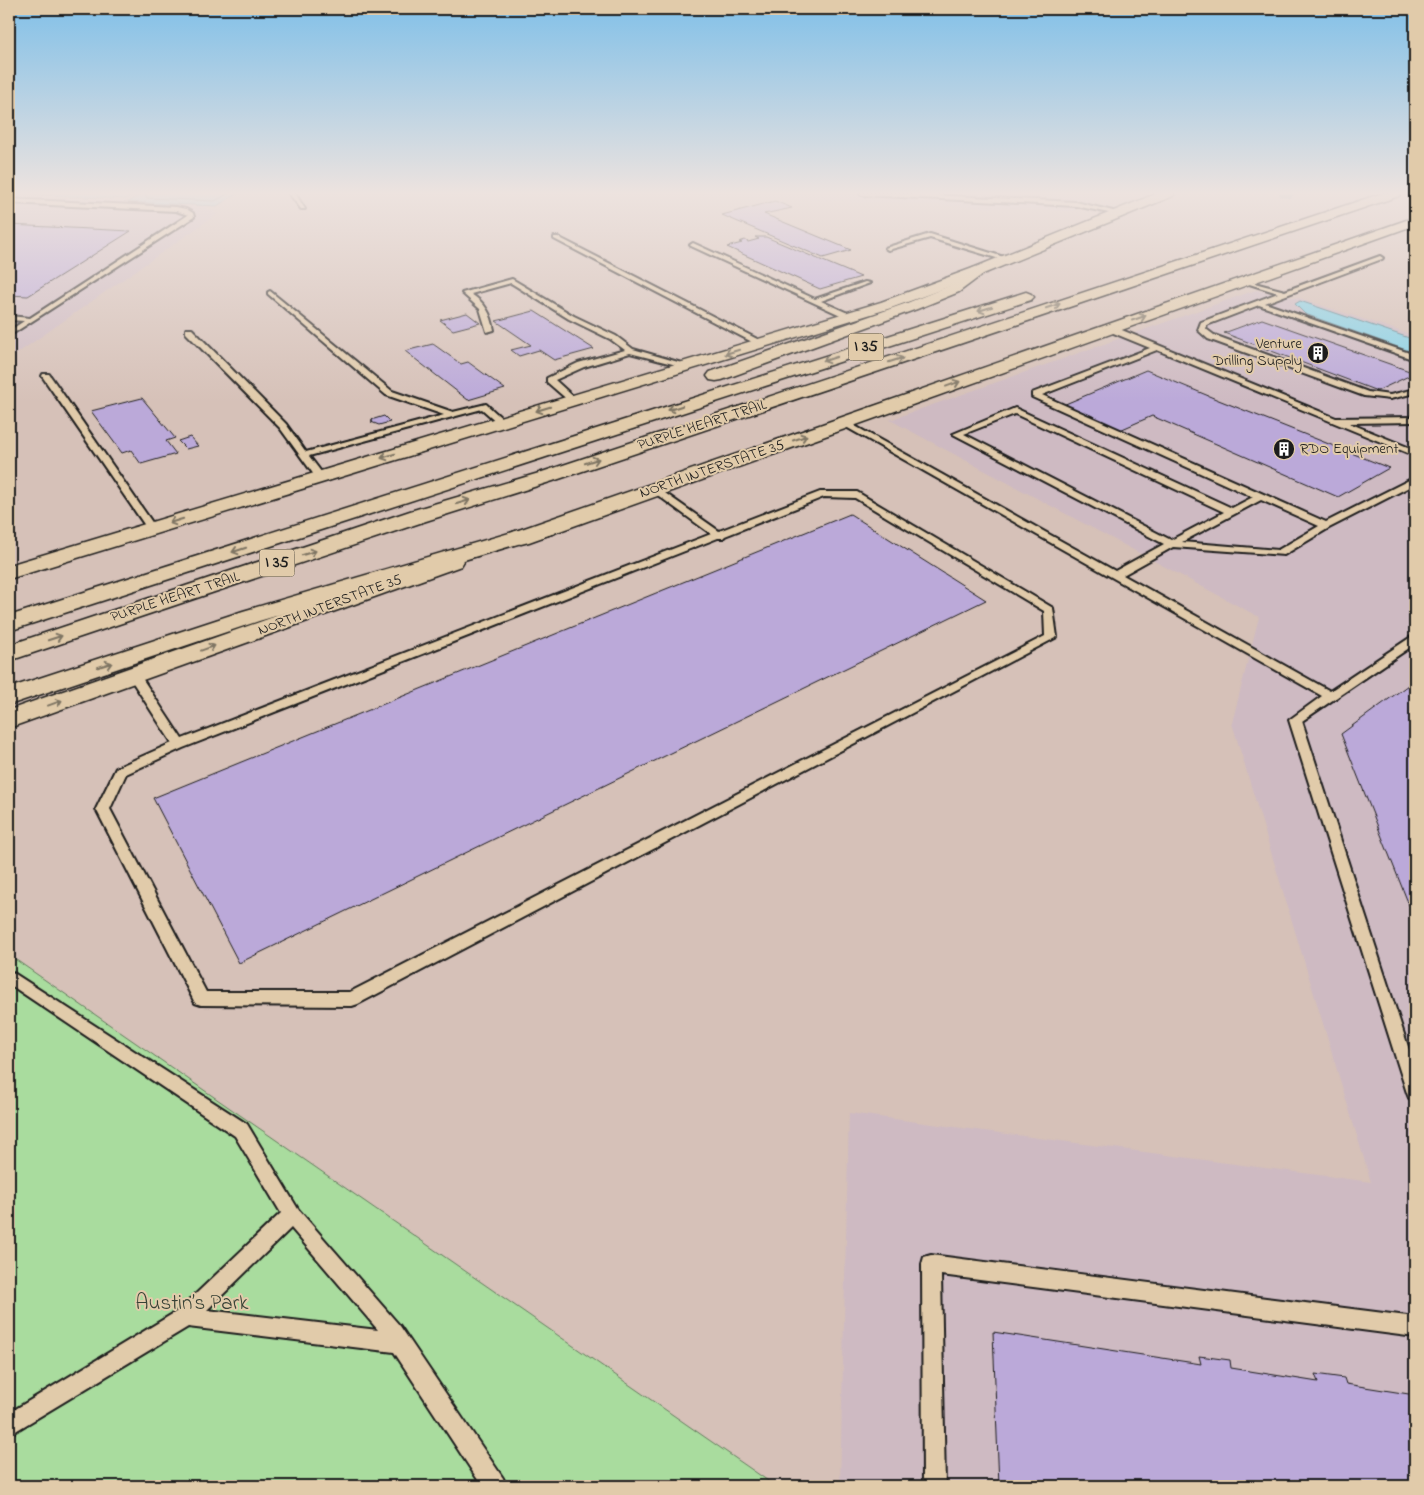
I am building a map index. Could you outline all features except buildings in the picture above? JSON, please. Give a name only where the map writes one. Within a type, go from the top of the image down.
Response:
[{"type":"main road","points":[[9,572],[886,305],[996,263]]},
{"type":"main road","name":"PURPLE HEART TRAIL","points":[[9,653],[418,516],[546,477],[1186,263]]},
{"type":"main road","name":"NORTH INTERSTATE 35","points":[[9,719],[1295,263]]},
{"type":"main road","points":[[700,382],[912,306],[954,289],[978,270]]},
{"type":"main road","name":"PURPLE HEART TRAIL","points":[[11,623],[386,504],[673,409],[1037,293]]},
{"type":"main road","points":[[386,504],[479,462],[654,399]]},
{"type":"main road","points":[[9,697],[251,616],[548,528]]},
{"type":"lane","points":[[9,334],[120,263]]},
{"type":"lane","points":[[605,263],[762,343]]},
{"type":"lane","points":[[732,263],[847,316]]},
{"type":"lane","points":[[1367,263],[1204,324],[1202,330],[1212,337],[1367,394],[1390,397],[1415,391]]},
{"type":"lane","points":[[1245,280],[1285,293]]},
{"type":"lane","points":[[490,330],[489,318],[480,303],[465,293],[512,282],[542,302],[593,329],[621,341],[630,351]]},
{"type":"lane","points":[[815,301],[867,283]]},
{"type":"lane","points":[[270,293],[390,393],[453,415]]},
{"type":"lane","points":[[1259,303],[1415,358]]},
{"type":"lane","points":[[9,318],[31,320]]},
{"type":"lane","points":[[1109,328],[1415,453]]},
{"type":"lane","points":[[189,331],[283,426],[320,477]]},
{"type":"lane","points":[[1156,348],[1035,395],[1326,526]]},
{"type":"lane","points":[[573,400],[550,380],[581,365],[630,351],[688,366]]},
{"type":"lane","points":[[46,376],[151,528]]},
{"type":"lane","points":[[304,455],[483,406],[502,422]]},
{"type":"lane","points":[[1232,512],[1015,411],[957,434],[1172,544],[1280,553],[1326,526],[1415,480]]},
{"type":"lane","points":[[1335,421],[1415,419]]},
{"type":"lane","points":[[843,423],[1331,696]]},
{"type":"lane","points":[[655,489],[720,536]]},
{"type":"lane","points":[[823,494],[857,495],[1049,610],[1051,637],[352,999],[202,998],[103,809],[121,771],[179,745],[720,536],[823,494]]},
{"type":"lane","points":[[1116,575],[1261,496]]},
{"type":"lane","points":[[1415,639],[1295,720],[1415,1092]]},
{"type":"lane","points":[[134,675],[179,745]]},
{"type":"lane","points":[[9,976],[241,1130],[292,1215],[393,1333],[496,1486]]},
{"type":"lane","points":[[9,1426],[186,1317],[292,1215]]},
{"type":"lane","points":[[934,1486],[931,1264],[1415,1327]]},
{"type":"lane","points":[[186,1317],[400,1344]]},
{"type":"shaded area","points":[[9,263],[147,263],[9,359]]},
{"type":"shaded area","points":[[1256,290],[1302,299],[1415,336],[1415,1486],[840,1486],[849,1113],[1371,1182],[1232,723],[1259,617],[890,420]]},
{"type":"green space","name":"Austin’s Park","points":[[9,955],[774,1485],[774,1486],[9,1486]]},
{"type":"water","points":[[1300,301],[1415,340],[1415,353],[1305,314],[1295,304]]},
{"type":"place","name":"Venture Drilling Supply","points":[[1318,353]]},
{"type":"place","name":"RDO Equipment","points":[[1284,449]]}]
